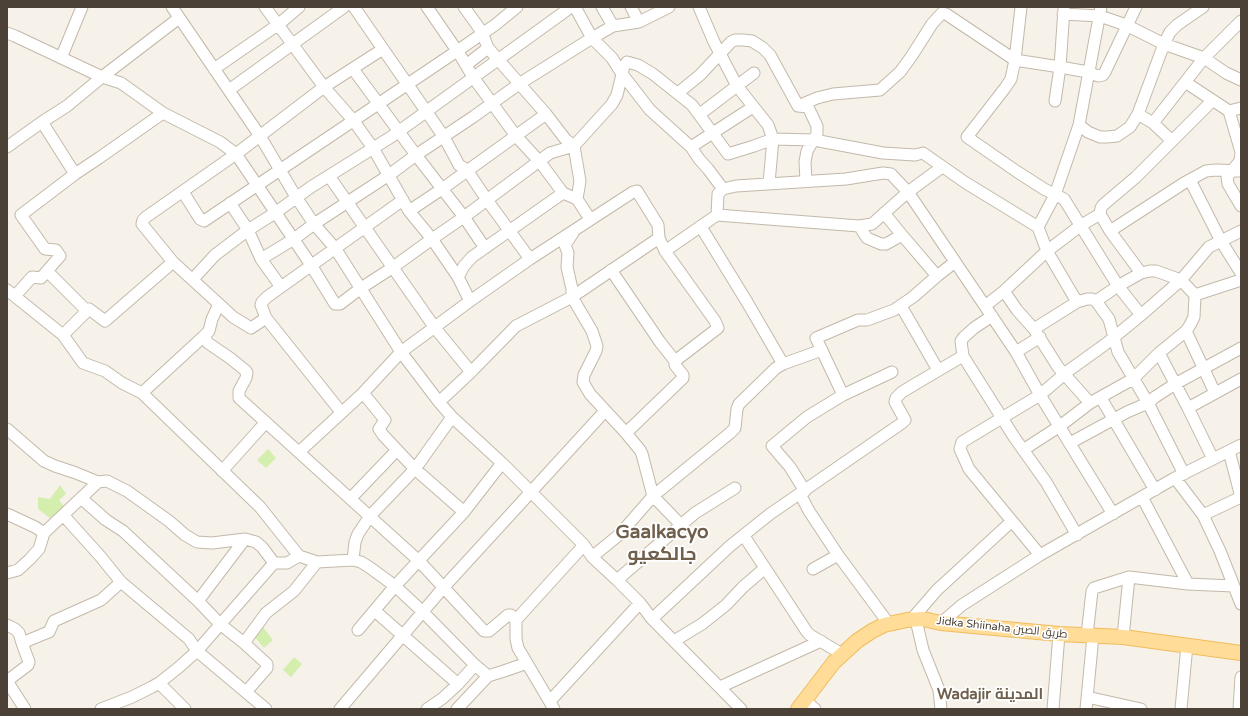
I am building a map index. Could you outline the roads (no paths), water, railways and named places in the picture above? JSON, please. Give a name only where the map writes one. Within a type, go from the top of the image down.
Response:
[{"type":"main road","name":"Jidka Shiinaha طريق الصين","points":[[806,706],[842,654],[872,631],[890,624],[913,620],[1059,634],[1123,637],[1241,653]]},
{"type":"street","points":[[60,58],[82,7]]},
{"type":"street","points":[[172,7],[260,136],[296,197],[314,224],[335,248],[401,352],[439,402],[452,417],[502,463],[584,545],[592,556],[640,603],[652,619],[741,709]]},
{"type":"street","points":[[266,7],[324,87],[353,120],[374,148],[409,211],[432,239],[458,277],[470,301]]},
{"type":"street","points":[[214,69],[279,24],[299,7]]},
{"type":"street","points":[[229,90],[344,7]]},
{"type":"street","points":[[354,7],[427,111],[444,137],[459,165],[467,170],[530,259]]},
{"type":"street","points":[[427,7],[473,77],[516,136],[540,162],[563,193],[576,199],[590,219]]},
{"type":"street","points":[[464,7],[482,32],[488,48],[497,60],[508,70],[546,114],[566,140],[574,146],[580,181],[580,187],[576,199]]},
{"type":"street","points":[[183,192],[202,221],[204,221],[407,83],[457,51],[517,7]]},
{"type":"street","points":[[193,279],[215,255],[248,230],[275,213],[296,197],[399,131],[571,7]]},
{"type":"street","points":[[576,7],[592,38],[612,58],[622,74],[650,110],[691,147],[722,189]]},
{"type":"street","points":[[602,7],[613,26]]},
{"type":"street","points":[[631,7],[639,22]]},
{"type":"street","points":[[261,259],[389,176],[416,155],[519,84],[592,38],[613,26],[639,22],[668,7]]},
{"type":"street","points":[[699,7],[737,86],[768,125],[773,138],[769,183]]},
{"type":"street","points":[[1021,7],[1015,60],[1011,79],[967,137],[1016,171],[1064,199],[1118,286],[1141,315]]},
{"type":"street","points":[[798,106],[817,98],[833,94],[880,90],[900,72],[932,24],[942,13],[946,14],[1015,60],[1060,66],[1088,72],[1098,76],[1103,75],[1136,7]]},
{"type":"street","points":[[1079,125],[1088,132],[1100,137],[1117,136],[1130,127],[1138,114],[1164,44],[1173,29],[1203,7]]},
{"type":"street","points":[[1055,101],[1060,66],[1064,11],[1100,12],[1164,44],[1204,58],[1226,73],[1241,80]]},
{"type":"street","points":[[1038,227],[1055,195],[1079,125],[1100,12]]},
{"type":"street","points":[[7,147],[67,106],[179,18]]},
{"type":"street","points":[[1153,123],[1204,58],[1241,21]]},
{"type":"street","points":[[7,33],[102,77],[121,83],[163,113],[220,142],[236,154],[311,265],[334,304],[340,304],[361,288],[392,268],[464,218],[550,154],[574,146],[612,104],[617,95],[624,66],[627,62],[638,65],[662,80],[692,105],[728,154],[773,138],[814,140],[883,153],[915,155],[922,153],[1038,227],[1047,251],[1077,302]]},
{"type":"street","points":[[678,93],[700,75],[721,54],[726,46],[735,40],[752,41],[763,48],[770,55],[798,106]]},
{"type":"street","points":[[466,65],[488,48]]},
{"type":"street","points":[[266,318],[251,328],[234,317],[173,262],[142,224],[143,220],[236,154],[324,87],[383,49]]},
{"type":"street","points":[[354,69],[485,248]]},
{"type":"street","points":[[700,114],[754,73]]},
{"type":"street","points":[[1185,82],[1229,111],[1241,153],[1236,171],[1227,177],[1228,184],[1241,206]]},
{"type":"street","points":[[1141,273],[1110,231],[1100,214],[1101,208],[1136,177],[1212,101]]},
{"type":"street","points":[[798,106],[808,107],[815,121],[817,131],[814,140],[807,151],[805,162],[806,181]]},
{"type":"street","points":[[691,147],[714,134],[754,107]]},
{"type":"street","points":[[1229,111],[1241,108]]},
{"type":"street","points":[[163,113],[75,174],[21,215],[45,249],[56,250],[59,254],[59,258],[41,278],[32,277],[11,293],[64,335],[83,363],[105,371],[122,383],[142,393],[260,507],[299,556],[317,562],[353,560],[361,562],[369,567],[395,586],[488,676]]},
{"type":"street","points":[[409,211],[546,114]]},
{"type":"street","points":[[1138,114],[1153,123],[1172,141]]},
{"type":"street","points":[[42,122],[75,174]]},
{"type":"street","points":[[665,251],[717,215],[859,226],[872,224],[908,192],[942,167]]},
{"type":"street","points":[[1110,231],[1190,180],[1206,172],[1236,171]]},
{"type":"street","points":[[717,215],[718,194],[722,189],[736,186],[769,183],[846,179],[887,173],[891,174],[908,192],[1016,352],[1040,395],[1113,514]]},
{"type":"street","points":[[329,176],[347,204],[435,328],[472,372]]},
{"type":"street","points":[[1190,180],[1220,241],[1241,273]]},
{"type":"street","points":[[299,452],[363,393],[401,352],[530,259],[636,190],[658,225],[659,238],[665,251],[715,321],[718,328],[675,361]]},
{"type":"street","points":[[458,277],[467,262],[563,193]]},
{"type":"street","points":[[341,412],[266,318],[262,308],[262,302],[311,265],[403,200]]},
{"type":"street","points":[[230,203],[248,230],[261,259],[282,287]]},
{"type":"street","points":[[884,212],[937,276]]},
{"type":"street","points":[[985,306],[1004,291],[1047,251],[1080,226],[1100,214]]},
{"type":"street","points":[[859,226],[867,238],[881,244],[886,244],[902,235]]},
{"type":"street","points":[[701,227],[783,364]]},
{"type":"street","points":[[575,230],[565,245],[568,254],[567,267],[572,289],[572,297],[592,331],[597,346],[584,375],[583,382],[590,394],[640,450],[653,496],[681,525]]},
{"type":"street","points":[[1040,555],[969,469],[960,450],[962,442],[966,438],[1040,395],[1064,374],[1141,315],[1181,280],[1205,251],[1241,230]]},
{"type":"street","points":[[439,402],[472,372],[516,326],[572,297],[659,238]]},
{"type":"street","points":[[47,271],[87,311],[90,310],[105,321],[173,262]]},
{"type":"street","points":[[843,395],[816,338],[858,320],[867,320],[894,310],[913,297],[955,262]]},
{"type":"street","points":[[611,270],[660,342],[675,361],[675,365],[684,378],[626,433]]},
{"type":"street","points":[[1023,450],[1090,404],[1133,379],[1159,353],[1186,331],[1194,317],[1195,295],[1181,280],[1156,271],[1150,271],[1141,273],[1118,286],[1096,302]]},
{"type":"street","points":[[1195,295],[1241,280]]},
{"type":"street","points":[[1004,291],[1017,310],[1037,333],[1064,374],[1090,404]]},
{"type":"street","points":[[1016,352],[1037,333],[1077,302],[1087,299],[1092,299],[1096,302],[1109,319],[1118,352],[1148,403],[1180,476],[1203,515],[1220,551],[1241,604]]},
{"type":"street","points":[[142,393],[209,331],[212,319],[219,304]]},
{"type":"street","points":[[901,306],[938,370]]},
{"type":"street","points":[[64,335],[87,311]]},
{"type":"street","points":[[992,316],[964,337],[962,341],[963,356],[1023,450],[1046,482],[1077,535]]},
{"type":"street","points":[[1186,331],[1215,393]]},
{"type":"street","points":[[204,336],[208,343],[246,371],[246,378],[239,391],[239,398],[320,473],[351,498],[419,561],[484,631],[489,631],[508,615],[511,615],[516,620]]},
{"type":"street","points":[[1070,442],[1148,403],[1175,384],[1241,348]]},
{"type":"street","points":[[592,556],[620,534],[653,496],[735,428],[739,404],[776,368],[822,350]]},
{"type":"street","points":[[1159,353],[1213,460]]},
{"type":"street","points":[[652,619],[730,546],[770,514],[902,423],[905,420],[896,402],[896,398],[902,392],[963,356]]},
{"type":"street","points":[[890,624],[838,554],[809,510],[790,467],[772,446],[807,417],[843,395],[892,372]]},
{"type":"street","points":[[1188,408],[1241,379]]},
{"type":"street","points":[[363,393],[385,418],[379,429],[416,469],[464,512]]},
{"type":"street","points":[[1101,398],[1155,490]]},
{"type":"street","points":[[340,709],[443,588],[605,411]]},
{"type":"street","points":[[353,560],[355,542],[358,534],[370,516],[416,469],[452,417]]},
{"type":"street","points":[[222,471],[266,422]]},
{"type":"street","points":[[7,429],[44,461],[98,482]]},
{"type":"street","points":[[941,623],[962,605],[1040,555],[1180,476],[1241,445]]},
{"type":"street","points":[[351,498],[397,450]]},
{"type":"street","points":[[1203,515],[1241,497],[1229,451]]},
{"type":"street","points":[[358,630],[395,586],[464,512],[502,463]]},
{"type":"street","points":[[7,573],[18,570],[30,559],[39,549],[44,533],[64,516],[98,482],[107,480],[127,491],[169,521],[185,535],[197,542],[212,543],[245,539],[256,542],[262,547],[274,564]]},
{"type":"street","points":[[617,580],[695,513],[736,488]]},
{"type":"street","points":[[1142,497],[1188,584]]},
{"type":"street","points":[[81,498],[106,520],[123,530],[198,600],[220,624],[268,665],[246,692]]},
{"type":"street","points":[[7,514],[35,527],[44,533]]},
{"type":"street","points":[[64,516],[121,582],[189,639],[197,651],[266,709]]},
{"type":"street","points":[[941,709],[939,690],[913,620],[937,590],[1012,522]]},
{"type":"street","points":[[744,536],[807,632],[842,654]]},
{"type":"street","points":[[198,600],[245,539]]},
{"type":"street","points":[[584,545],[516,620],[516,639],[518,648],[552,705],[640,603]]},
{"type":"street","points":[[813,569],[838,554]]},
{"type":"street","points":[[101,709],[132,697],[159,683],[197,651],[274,564],[286,563],[299,556]]},
{"type":"street","points":[[244,643],[266,613],[294,591],[317,562]]},
{"type":"street","points":[[674,641],[702,624],[726,605],[743,587],[765,568]]},
{"type":"street","points":[[1086,709],[1092,591],[1094,588],[1129,577],[1188,584],[1233,586]]},
{"type":"street","points":[[1123,637],[1129,577]]},
{"type":"street","points":[[22,643],[49,632],[54,621],[101,600],[121,582]]},
{"type":"street","points":[[375,611],[458,684]]},
{"type":"street","points":[[7,625],[19,633],[29,662],[28,665],[7,681],[25,709]]},
{"type":"street","points":[[1053,709],[1059,634]]},
{"type":"street","points":[[720,687],[821,641]]},
{"type":"street","points":[[1181,709],[1187,645]]},
{"type":"street","points":[[458,709],[488,676],[504,672],[526,663]]},
{"type":"street","points":[[427,709],[443,698],[475,665]]},
{"type":"street","points":[[1239,709],[1241,677]]},
{"type":"street","points":[[159,683],[185,709]]},
{"type":"street","points":[[132,697],[132,709]]},
{"type":"street","points":[[1087,697],[1141,709]]},
{"type":"district","name":"Gaalkacyo جالكعيو","points":[[662,544]]},
{"type":"district","name":"Wadajir المدينة","points":[[990,695]]}]
